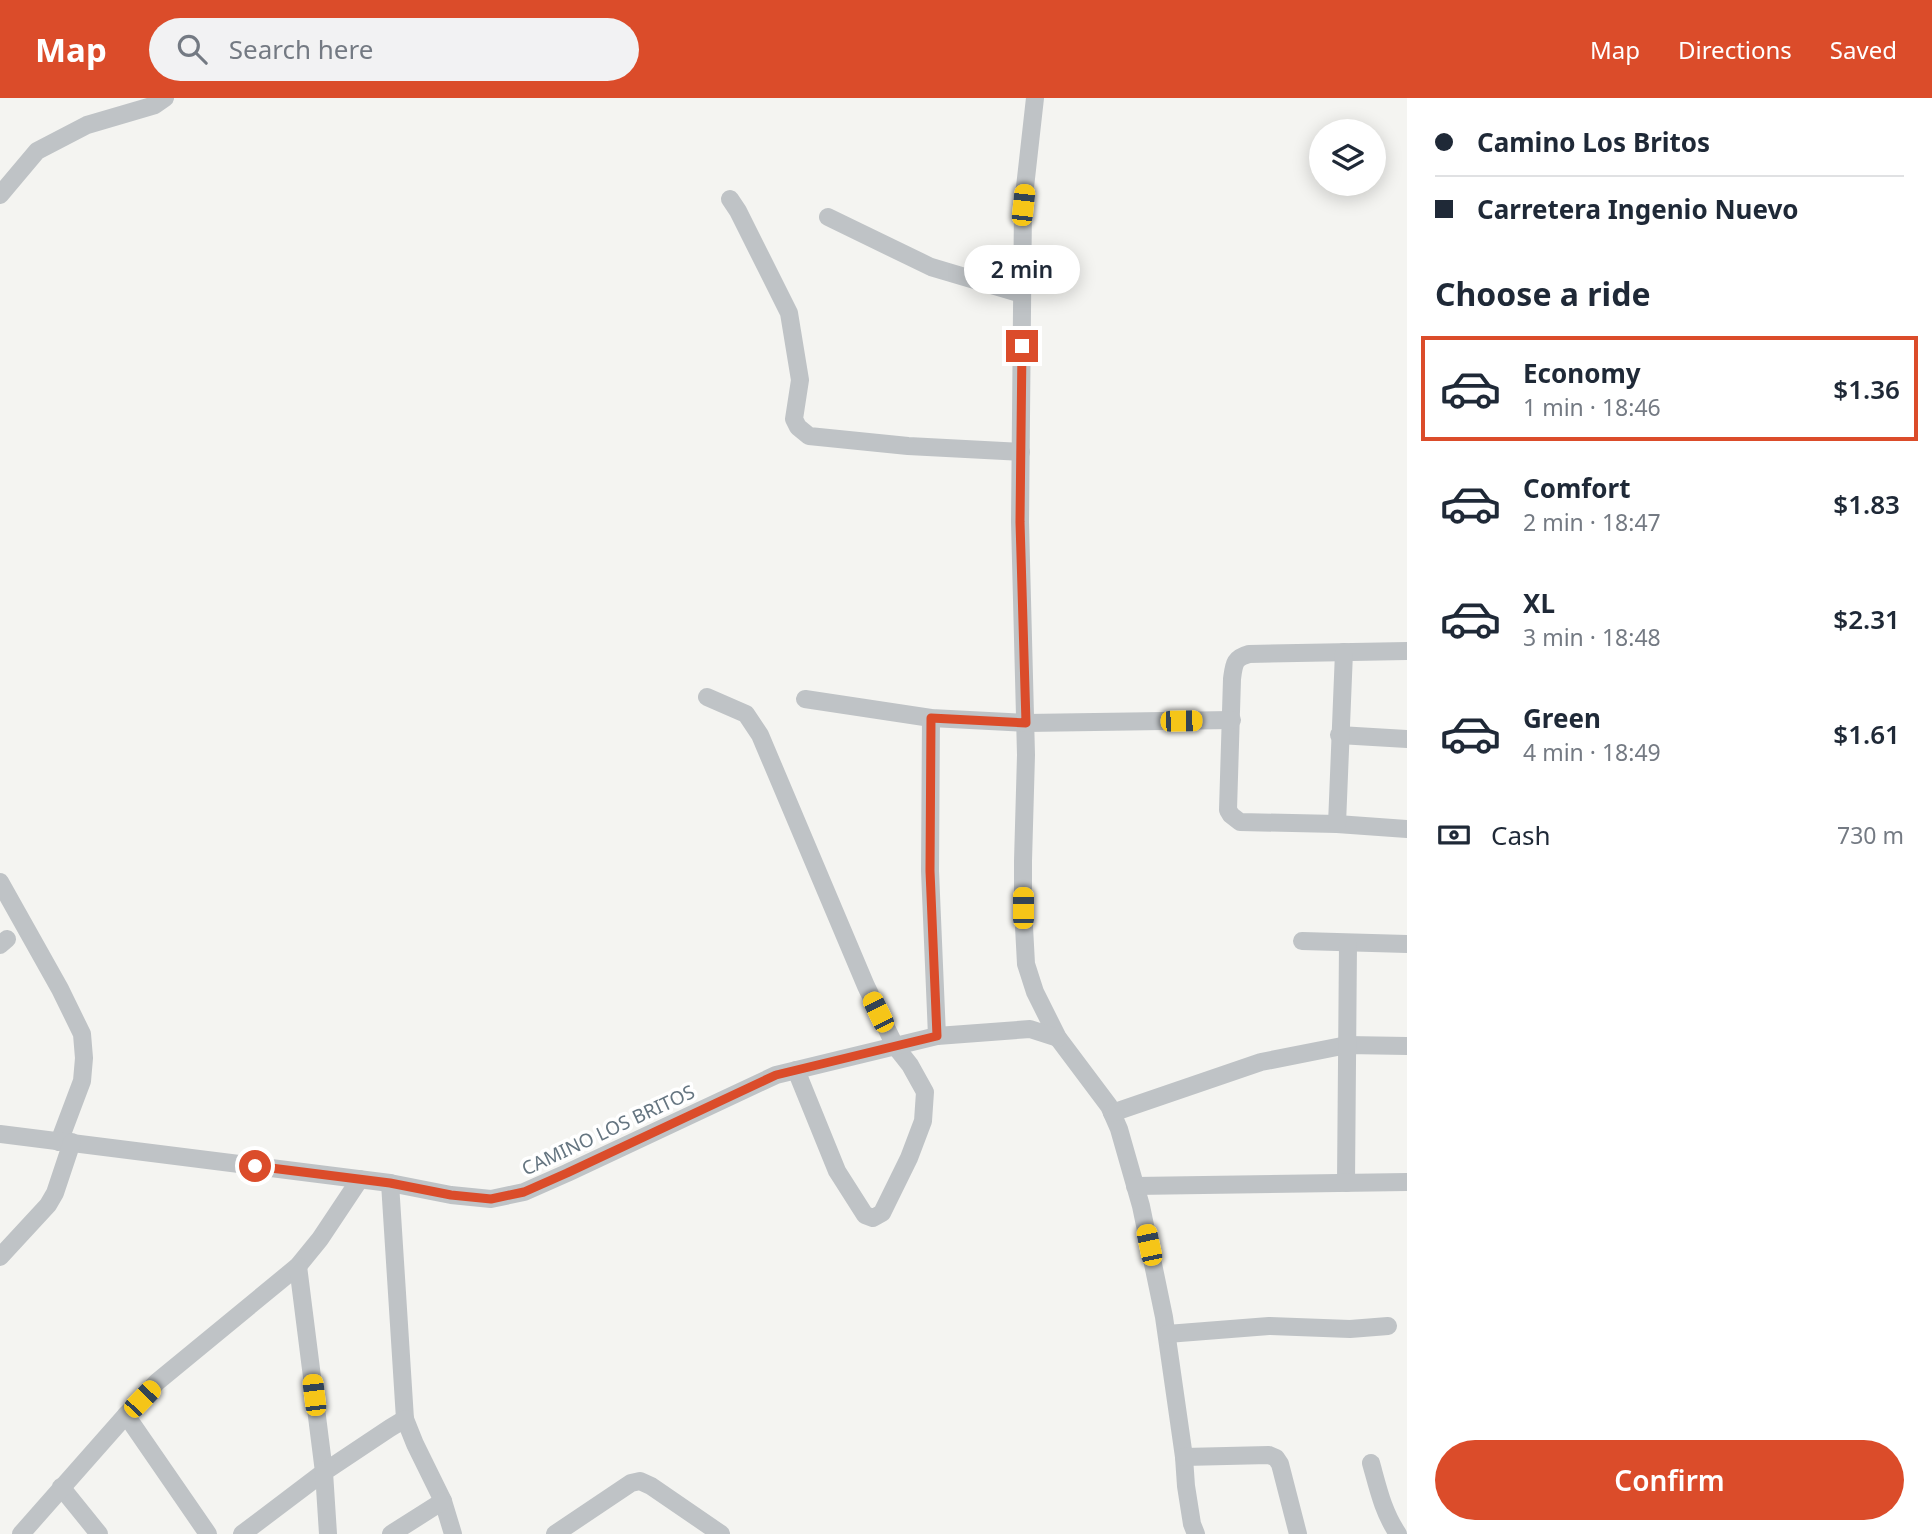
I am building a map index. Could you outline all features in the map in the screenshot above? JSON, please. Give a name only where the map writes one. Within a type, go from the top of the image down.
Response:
[{"type":"street","points":[[0,195],[37,151],[87,125],[155,105],[165,98]]},
{"type":"street","points":[[1035,98],[1023,205],[1022,294],[1020,522],[1026,723],[1023,885],[1026,964],[1042,1010],[1058,1038],[1096,1087],[1119,1129],[1135,1186],[1167,1334],[1186,1486],[1196,1534]]},
{"type":"street","points":[[730,200],[789,313],[800,380],[794,419],[804,433],[809,436],[908,446],[1021,452]]},
{"type":"street","points":[[828,216],[931,267],[1022,294]]},
{"type":"street","points":[[1407,651],[1240,656],[1233,667],[1228,810],[1240,822],[1407,829]]},
{"type":"street","points":[[1337,824],[1344,652]]},
{"type":"street","points":[[707,697],[746,714],[760,735],[845,939],[895,1046],[911,1065],[925,1092],[923,1121],[909,1158],[882,1213],[873,1217],[865,1215],[836,1171],[796,1070]]},
{"type":"street","points":[[805,699],[931,718],[1026,723],[1232,720]]},
{"type":"street","points":[[931,718],[930,871],[937,1036]]},
{"type":"street","points":[[1339,735],[1407,738]]},
{"type":"street","points":[[0,882],[82,1034],[84,1058],[82,1081],[55,1193],[48,1205],[0,1257]]},
{"type":"street","points":[[1303,941],[1407,944]]},
{"type":"street","points":[[1346,1183],[1348,944]]},
{"type":"street","name":"CAMINO LOS BRITOS","points":[[0,1134],[360,1179],[491,1199],[524,1192],[776,1075],[937,1036],[1030,1029],[1058,1038]]},
{"type":"street","points":[[1112,1113],[1261,1062],[1347,1045],[1407,1046]]},
{"type":"street","points":[[21,1534],[158,1382],[298,1266],[320,1239],[360,1179]]},
{"type":"street","points":[[1135,1186],[1407,1182]]},
{"type":"street","points":[[390,1183],[405,1419],[443,1501],[453,1534]]},
{"type":"street","points":[[298,1266],[324,1472],[328,1534]]},
{"type":"street","points":[[1167,1334],[1269,1326],[1350,1329],[1388,1326]]},
{"type":"street","points":[[126,1415],[208,1534]]},
{"type":"street","points":[[242,1534],[324,1472],[405,1419]]},
{"type":"street","points":[[1184,1457],[1269,1455],[1276,1458],[1280,1464],[1298,1534]]},
{"type":"street","points":[[1371,1463],[1383,1507],[1398,1534]]},
{"type":"street","points":[[555,1534],[631,1483],[640,1480],[721,1534]]},
{"type":"street","points":[[61,1487],[99,1534]]},
{"type":"street","points":[[391,1534],[443,1501]]},
{"type":"route","points":[[255,1166],[491,1199],[524,1192],[776,1075],[937,1036],[930,871],[931,718],[1026,723],[1020,522],[1022,346]]}]
